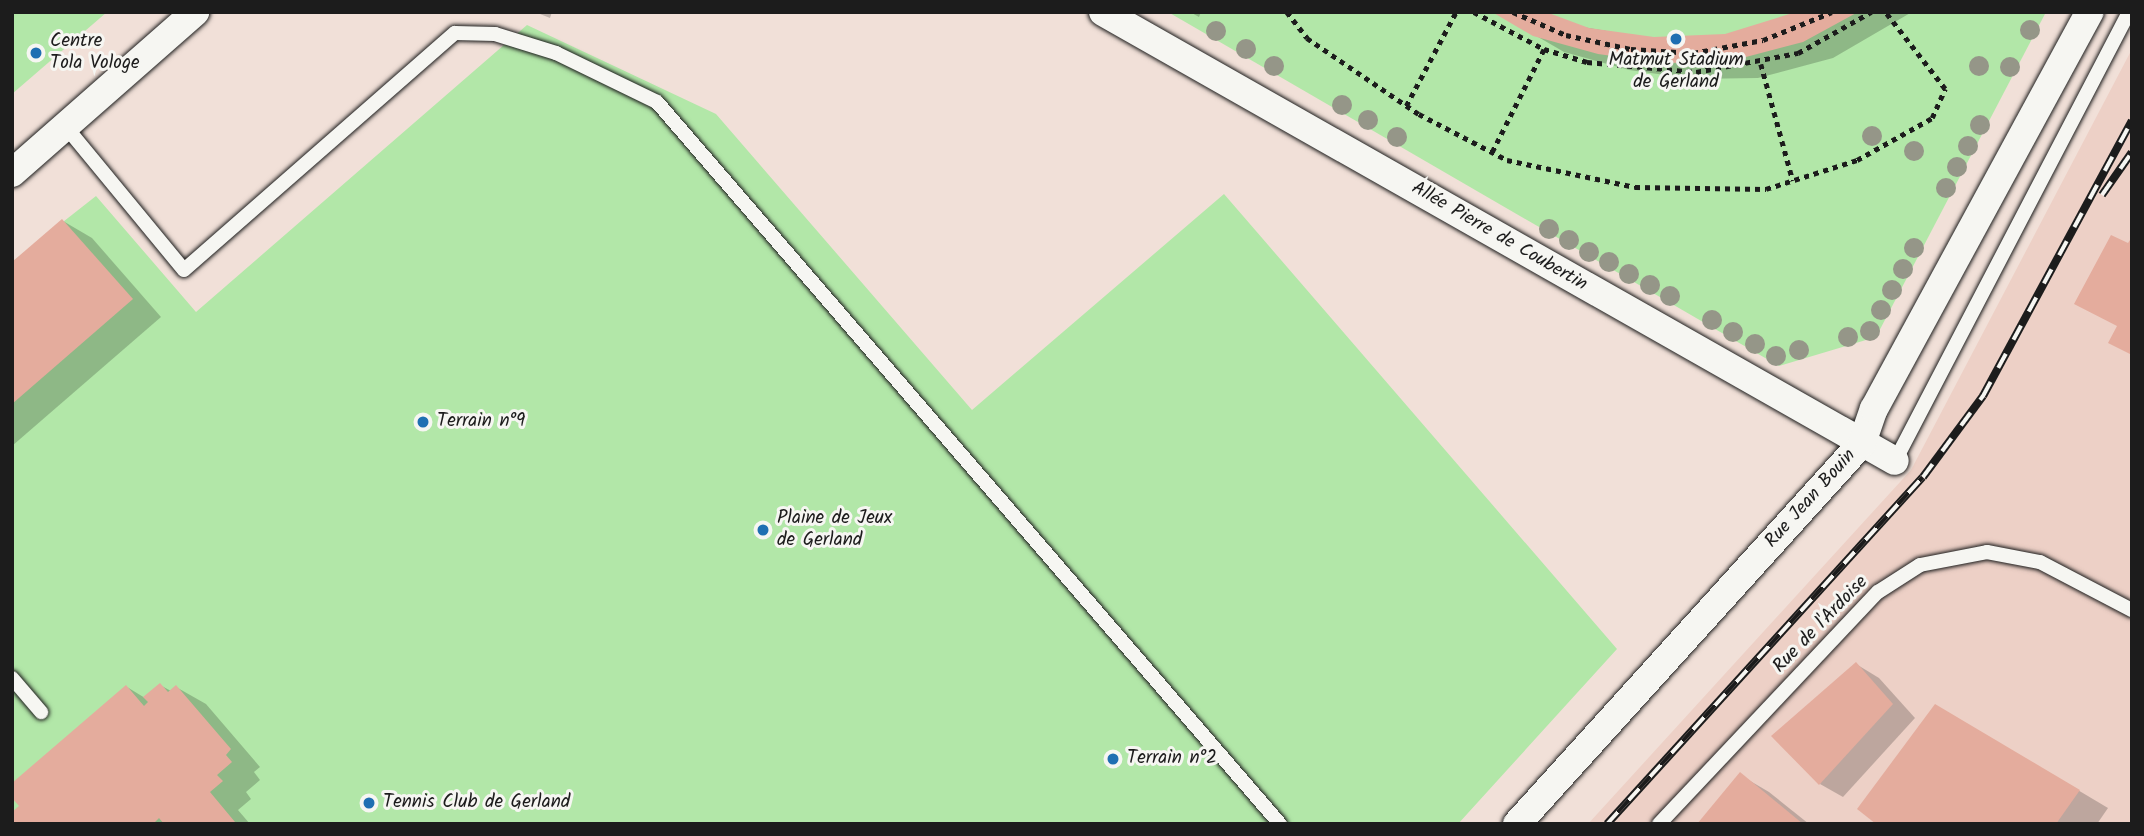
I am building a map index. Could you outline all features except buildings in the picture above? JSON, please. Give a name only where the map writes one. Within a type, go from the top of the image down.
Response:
[{"type":"street","points":[[12,173],[195,12]]},
{"type":"street","name":"Allée Pierre de Coubertin","points":[[1103,12],[1895,461]]},
{"type":"street","name":"Rue Jean Bouin","points":[[1517,824],[1862,443],[1874,409],[2090,12]]},
{"type":"lane","points":[[1895,461],[2129,12]]},
{"type":"lane","points":[[66,127],[184,270],[455,33],[495,34],[556,53],[657,102],[1280,824]]},
{"type":"lane","name":"Rue de l'Ardoise","points":[[1659,824],[1878,592],[1920,565],[1987,552],[2040,562],[2132,610]]},
{"type":"lane","points":[[12,678],[41,712]]},
{"type":"path","points":[[1287,12],[1307,38],[1406,106],[1507,160],[1635,187],[1766,189],[1857,160],[1932,118],[1945,89],[1885,12]]},
{"type":"path","points":[[1406,106],[1456,12]]},
{"type":"path","points":[[1474,12],[1544,49],[1628,68],[1696,72],[1762,64],[1798,53],[1871,12]]},
{"type":"path","points":[[1513,12],[1566,35],[1631,50],[1693,53],[1763,40],[1832,12]]},
{"type":"path","points":[[1492,152],[1544,49]]},
{"type":"path","points":[[1628,68],[1631,50]]},
{"type":"path","points":[[1762,64],[1793,181]]},
{"type":"shaded area","points":[[2132,49],[2132,824],[1588,824],[1911,470]]},
{"type":"green space","name":"Centre Tola Vologe","points":[[12,12],[107,12],[12,94]]},
{"type":"green space","points":[[1168,12],[2046,12],[1876,337],[1779,366]]},
{"type":"green space","name":"Plaine de Jeux de Gerland","points":[[527,25],[716,114],[972,410],[1224,194],[1617,649],[1458,824],[12,824],[12,262],[96,196],[196,312]]},
{"type":"railway","points":[[1607,824],[1923,477],[1983,396],[2132,121]]},
{"type":"railway","points":[[2102,195],[2132,152]]},
{"type":"place","name":"Matmut Stadium de Gerland","points":[[1676,39]]},
{"type":"place","name":"Centre Tola Vologe","points":[[36,53]]},
{"type":"place","name":"Terrain n°9","points":[[423,422]]},
{"type":"place","name":"Plaine de Jeux de Gerland","points":[[763,530]]},
{"type":"place","name":"Terrain n°2","points":[[1113,759]]},
{"type":"place","name":"Tennis Club de Gerland","points":[[369,803]]}]
